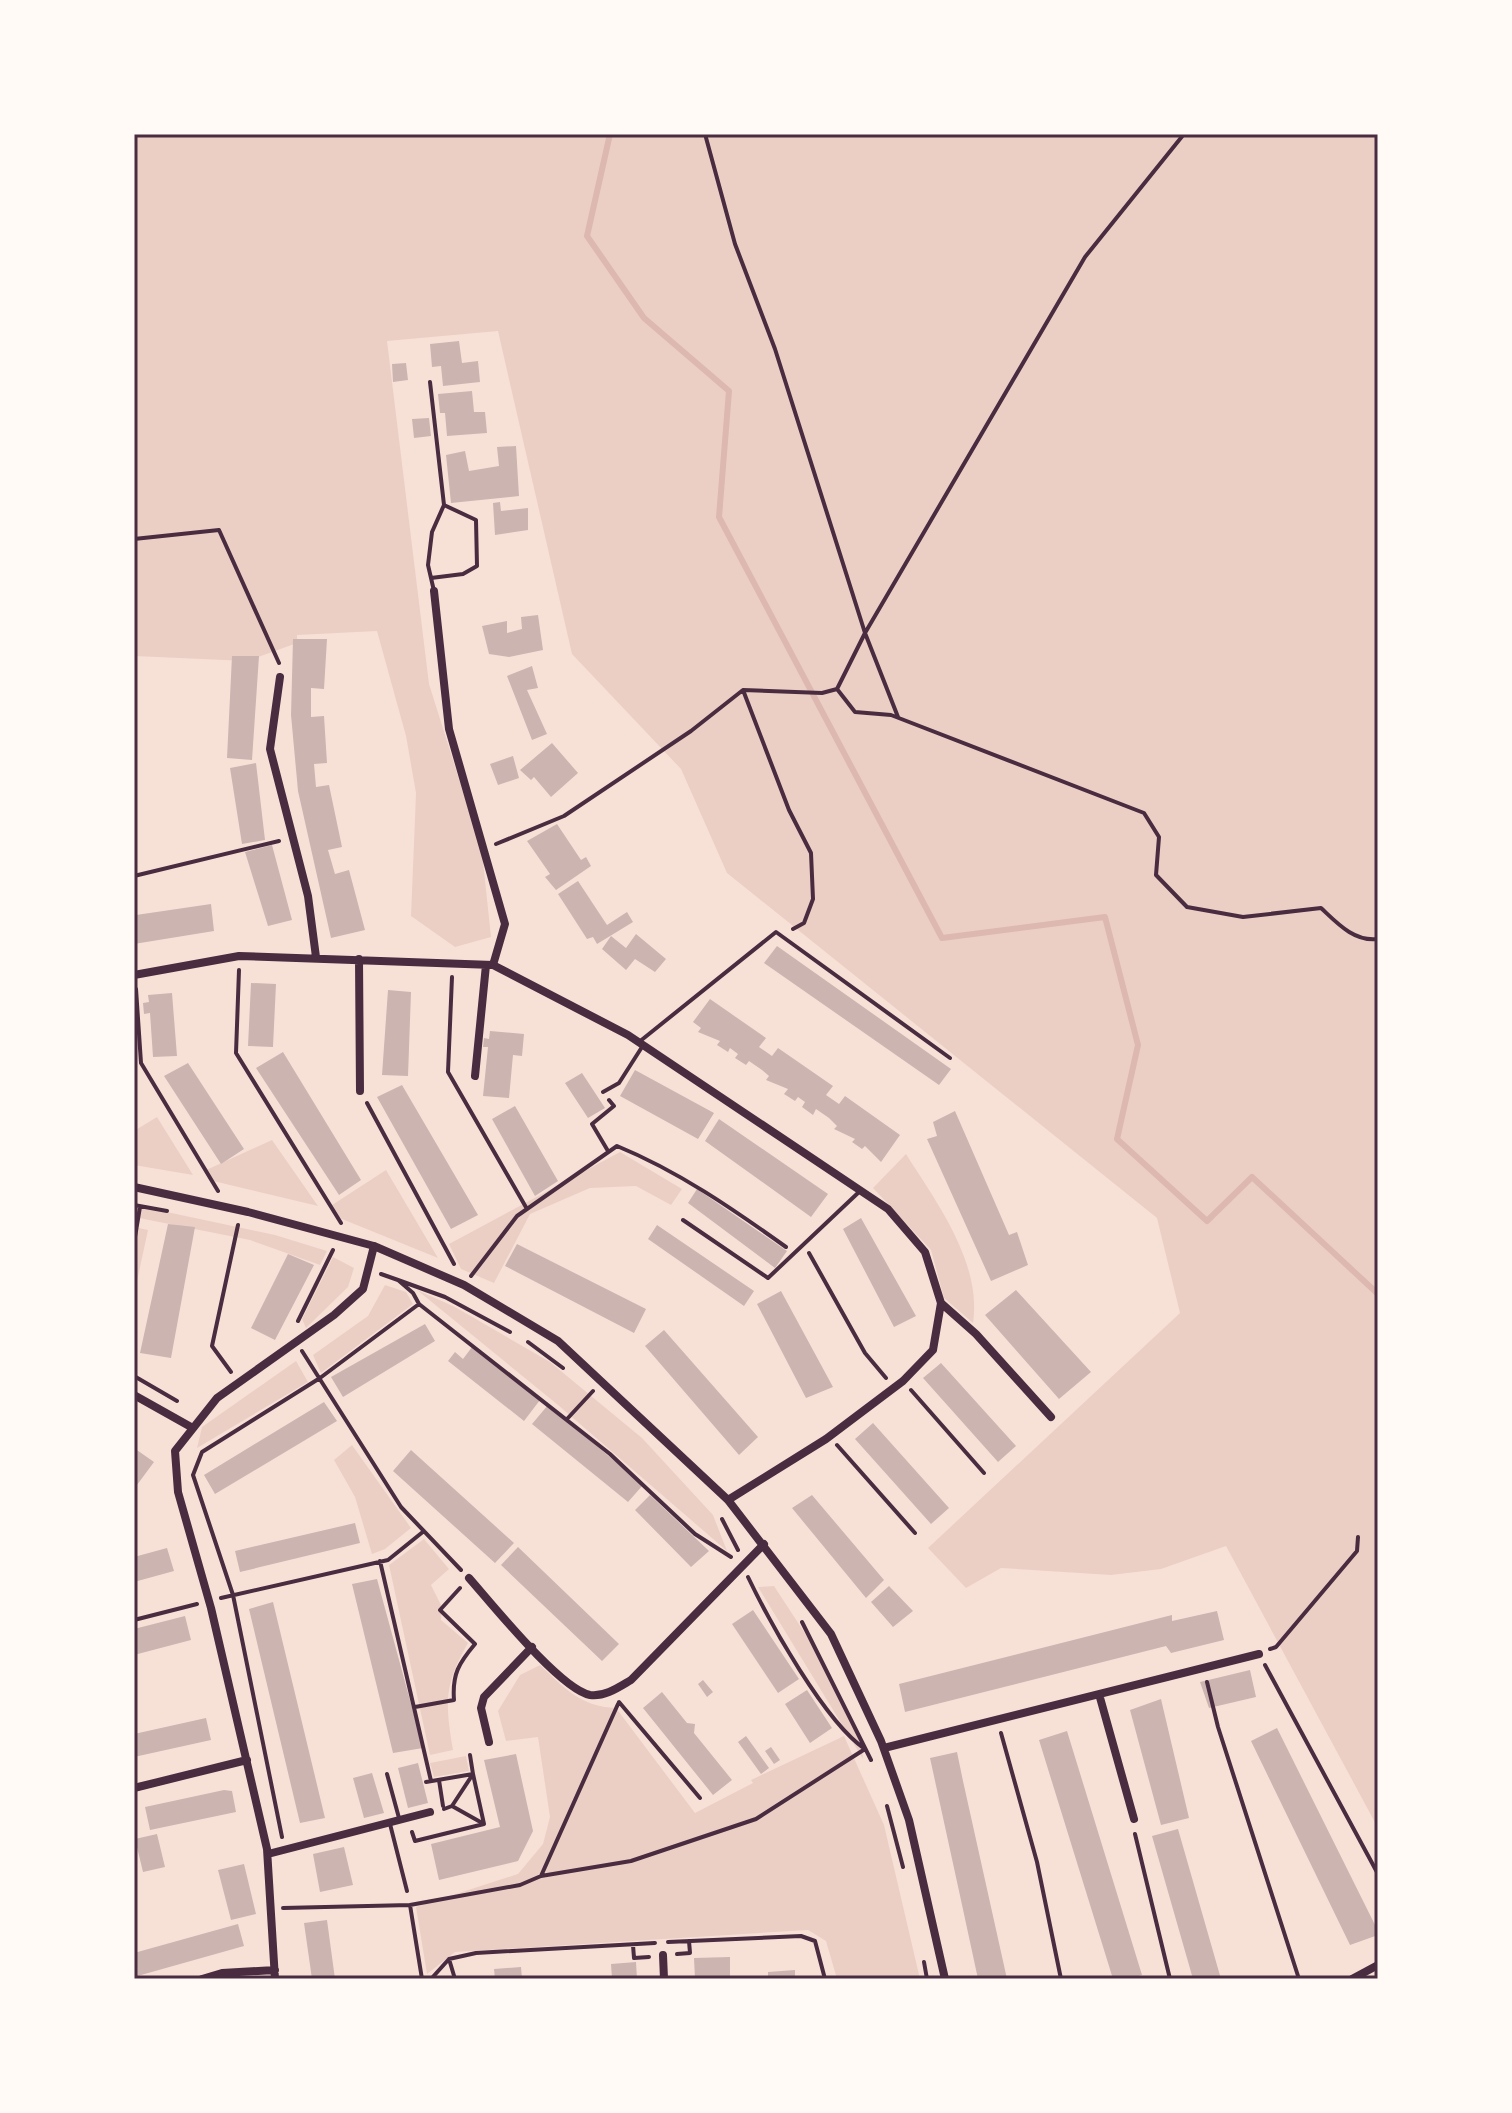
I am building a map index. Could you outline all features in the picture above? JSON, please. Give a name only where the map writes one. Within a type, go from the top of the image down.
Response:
[{"type":"street","points":[[434,591],[449,729],[486,849],[505,924],[490,965],[475,1076]]},
{"type":"street","points":[[280,677],[270,749],[308,896],[316,957]]},
{"type":"street","points":[[135,975],[239,956],[490,965],[642,1044],[888,1209],[925,1252],[941,1303],[933,1350],[903,1381],[828,1436],[728,1500]]},
{"type":"street","points":[[359,959],[360,1091]]},
{"type":"street","points":[[134,1187],[374,1246],[463,1285],[558,1341],[728,1500],[831,1634],[884,1748],[909,1820],[945,1979]]},
{"type":"street","points":[[202,1979],[222,1973],[275,1974],[273,1909],[268,1854],[209,1601],[178,1492],[175,1451],[217,1398],[363,1289],[374,1246]]},
{"type":"street","points":[[941,1303],[976,1334],[1051,1417]]},
{"type":"street","points":[[134,1395],[191,1427]]},
{"type":"street","points":[[469,1578],[565,1681],[590,1695],[611,1692],[631,1680],[764,1544]]},
{"type":"street","points":[[489,1742],[481,1708],[484,1697],[532,1647]]},
{"type":"street","points":[[884,1748],[1259,1654]]},
{"type":"street","points":[[1099,1694],[1134,1819]]},
{"type":"street","points":[[134,1788],[247,1760]]},
{"type":"street","points":[[268,1854],[430,1812]]},
{"type":"street","points":[[663,1955],[664,1979]]},
{"type":"street","points":[[1352,1979],[1378,1965]]},
{"type":"lane","points":[[430,382],[444,505],[432,532],[428,565],[434,591]]},
{"type":"lane","points":[[431,578],[463,574],[477,566],[476,520],[444,505]]},
{"type":"lane","points":[[603,1092],[619,1083],[642,1044],[776,932],[950,1058]]},
{"type":"lane","points":[[683,1220],[768,1278],[861,1191]]},
{"type":"lane","points":[[387,1774],[407,1891]]},
{"type":"path","points":[[705,134],[735,244],[775,349],[865,633],[898,717]]},
{"type":"path","points":[[486,849],[564,816],[691,731],[743,690],[822,693],[837,689],[865,633],[1085,257],[1184,134]]},
{"type":"path","points":[[134,539],[219,530],[279,659],[280,677]]},
{"type":"path","points":[[837,689],[855,712],[898,717],[1144,813],[1159,837],[1156,875],[1187,907],[1243,917],[1321,908],[1346,930],[1366,940],[1378,939]]},
{"type":"path","points":[[743,690],[789,810],[811,853],[813,899],[808,915],[804,923],[781,936]]},
{"type":"path","points":[[134,876],[292,838]]},
{"type":"path","points":[[239,956],[236,1053],[350,1239]]},
{"type":"path","points":[[135,975],[141,1063],[229,1208]]},
{"type":"path","points":[[360,1091],[447,1246],[463,1285],[517,1216],[617,1146],[646,1158],[733,1210],[795,1253]]},
{"type":"path","points":[[603,1092],[614,1106],[592,1124],[608,1152]]},
{"type":"path","points":[[134,1243],[140,1207]]},
{"type":"path","points":[[238,1223],[212,1346],[239,1383]]},
{"type":"path","points":[[804,1244],[865,1353],[886,1378],[903,1381],[984,1473]]},
{"type":"path","points":[[296,1341],[294,1331],[334,1248]]},
{"type":"path","points":[[570,1373],[524,1339],[445,1297],[398,1280],[413,1293],[419,1304],[567,1419],[695,1534],[742,1564]]},
{"type":"path","points":[[285,1849],[233,1595],[193,1475],[202,1452],[320,1378],[419,1304]]},
{"type":"path","points":[[311,1365],[401,1507],[469,1578],[440,1610],[475,1644],[457,1665],[452,1679],[454,1700],[415,1707]]},
{"type":"path","points":[[582,1382],[605,1401]]},
{"type":"path","points":[[567,1419],[593,1390]]},
{"type":"path","points":[[828,1436],[915,1533]]},
{"type":"path","points":[[714,1507],[736,1540],[742,1564],[757,1597],[818,1694],[851,1739],[865,1749]]},
{"type":"path","points":[[233,1595],[380,1561],[424,1531]]},
{"type":"path","points":[[1358,1537],[1357,1551],[1276,1647],[1259,1654],[1378,1874]]},
{"type":"path","points":[[380,1561],[415,1707],[428,1782],[473,1774]]},
{"type":"path","points":[[134,1620],[209,1601]]},
{"type":"path","points":[[797,1611],[878,1773]]},
{"type":"path","points":[[1204,1668],[1218,1727],[1299,1979]]},
{"type":"path","points":[[611,1692],[700,1798]]},
{"type":"path","points":[[541,1876],[619,1702]]},
{"type":"path","points":[[997,1720],[1037,1862],[1061,1979]]},
{"type":"path","points":[[273,1909],[410,1905],[520,1885],[541,1876],[631,1861],[756,1819],[865,1749]]},
{"type":"path","points":[[470,1755],[484,1824]]},
{"type":"path","points":[[430,1812],[452,1806],[473,1774]]},
{"type":"path","points":[[439,1780],[444,1808]]},
{"type":"path","points":[[886,1803],[905,1877]]},
{"type":"path","points":[[452,1806],[484,1824]]},
{"type":"path","points":[[1134,1819],[1170,1979]]},
{"type":"path","points":[[415,1841],[484,1824]]},
{"type":"path","points":[[410,1905],[422,1979]]},
{"type":"path","points":[[431,1979],[449,1959],[476,1953],[801,1936],[815,1941],[825,1979]]},
{"type":"path","points":[[922,1950],[927,1979]]},
{"type":"path","points":[[449,1959],[455,1979]]},
{"type":"shaded area","points":[[134,134],[1378,134],[1378,1828],[1226,1546],[1161,1569],[1111,1575],[1001,1568],[966,1588],[928,1548],[1180,1313],[1157,1218],[727,873],[681,769],[572,654],[498,331],[387,341],[429,684],[482,852],[491,937],[455,947],[411,916],[416,793],[406,736],[377,631],[297,635],[297,643],[247,661],[134,656]]},
{"type":"shaded area","points":[[157,1117],[193,1175],[134,1165],[134,1131]]},
{"type":"shaded area","points":[[272,1140],[318,1206],[209,1180],[204,1171]]},
{"type":"shaded area","points":[[620,1152],[682,1189],[671,1205],[636,1186],[590,1188],[530,1214],[494,1283],[461,1269],[449,1244]]},
{"type":"shaded area","points":[[906,1154],[943,1213],[964,1256],[971,1278],[973,1323],[944,1298],[931,1250],[873,1188]]},
{"type":"shaded area","points":[[386,1170],[438,1258],[337,1217],[329,1207]]},
{"type":"shaded area","points":[[134,1205],[275,1235],[327,1251],[320,1265],[250,1240],[134,1217]]},
{"type":"shaded area","points":[[134,1227],[148,1230],[134,1295]]},
{"type":"shaded area","points":[[333,1257],[354,1268],[348,1287],[306,1328],[302,1319]]},
{"type":"shaded area","points":[[385,1285],[406,1292],[413,1304],[321,1373],[313,1355],[368,1316]]},
{"type":"shaded area","points":[[417,1290],[455,1307],[550,1362],[642,1438],[713,1515],[727,1551],[558,1405]]},
{"type":"shaded area","points":[[296,1361],[308,1382],[197,1448],[202,1427]]},
{"type":"shaded area","points":[[352,1445],[411,1528],[385,1549],[372,1554],[355,1497],[334,1460]]},
{"type":"shaded area","points":[[424,1539],[449,1569],[431,1585],[442,1607],[441,1620],[468,1643],[454,1671],[448,1695],[453,1750],[430,1755],[389,1565]]},
{"type":"shaded area","points":[[774,1586],[808,1638],[861,1741],[863,1759],[758,1587]]},
{"type":"shaded area","points":[[540,1665],[583,1700],[616,1708],[695,1813],[753,1783],[751,1780],[844,1736],[884,1825],[920,1979],[837,1979],[826,1941],[808,1930],[455,1952],[427,1974],[416,1907],[518,1874],[543,1844],[550,1817],[538,1737],[506,1741],[498,1711],[520,1675]]},
{"type":"shaded area","points":[[466,1756],[469,1771],[434,1777],[430,1763]]},
{"type":"building","points":[[459,341],[462,363],[478,361],[480,382],[443,386],[441,366],[432,367],[430,344]]},
{"type":"building","points":[[406,363],[408,380],[393,382],[392,364]]},
{"type":"building","points":[[472,391],[474,412],[485,412],[487,433],[447,436],[445,413],[440,413],[438,394]]},
{"type":"building","points":[[429,418],[431,436],[414,438],[412,419]]},
{"type":"building","points":[[516,446],[519,496],[451,503],[446,455],[465,451],[469,471],[499,466],[497,447]]},
{"type":"building","points":[[500,502],[501,511],[528,508],[528,530],[495,535],[493,503]]},
{"type":"building","points":[[538,615],[543,650],[509,657],[489,654],[482,626],[507,621],[507,633],[522,629],[521,617]]},
{"type":"building","points":[[293,639],[327,639],[324,689],[311,688],[311,717],[324,716],[327,763],[314,764],[316,787],[329,785],[342,847],[328,850],[335,874],[349,870],[365,930],[331,938],[298,791],[291,715]]},
{"type":"building","points":[[232,656],[259,656],[252,760],[227,758]]},
{"type":"building","points":[[532,666],[538,688],[527,690],[547,734],[532,740],[507,676]]},
{"type":"building","points":[[552,743],[578,773],[551,797],[534,777],[531,780],[520,770]]},
{"type":"building","points":[[513,756],[519,778],[498,785],[490,764]]},
{"type":"building","points":[[256,763],[265,840],[242,844],[230,768]]},
{"type":"building","points":[[557,824],[581,860],[586,857],[591,866],[556,890],[545,877],[550,874],[527,841]]},
{"type":"building","points":[[272,845],[292,920],[268,926],[245,852]]},
{"type":"building","points":[[578,881],[607,925],[627,912],[633,922],[597,944],[593,937],[587,939],[558,894]]},
{"type":"building","points":[[211,904],[214,931],[134,944],[136,915]]},
{"type":"building","points":[[636,934],[666,959],[655,972],[635,959],[626,970],[602,949],[611,936],[626,948]]},
{"type":"building","points":[[777,946],[951,1069],[939,1085],[764,963]]},
{"type":"building","points":[[251,983],[276,984],[273,1047],[248,1046]]},
{"type":"building","points":[[388,990],[411,992],[408,1076],[382,1075]]},
{"type":"building","points":[[172,993],[177,1056],[153,1057],[150,1013],[144,1014],[143,1003],[149,1002],[148,995]]},
{"type":"building","points":[[710,999],[766,1038],[759,1047],[772,1056],[778,1048],[833,1086],[826,1095],[839,1104],[845,1096],[900,1135],[881,1162],[865,1146],[862,1149],[852,1142],[855,1139],[834,1129],[837,1126],[829,1118],[816,1109],[813,1115],[802,1107],[805,1102],[798,1097],[795,1101],[784,1094],[788,1089],[766,1080],[769,1076],[762,1070],[749,1061],[746,1065],[735,1058],[738,1054],[730,1048],[728,1052],[717,1045],[720,1041],[698,1032],[701,1028],[693,1022]]},
{"type":"building","points":[[490,1031],[524,1034],[522,1056],[513,1055],[509,1098],[483,1096],[488,1047],[483,1047],[484,1038],[489,1039]]},
{"type":"building","points":[[283,1052],[361,1180],[339,1195],[256,1068]]},
{"type":"building","points":[[188,1063],[244,1149],[221,1164],[164,1076]]},
{"type":"building","points":[[635,1070],[714,1113],[698,1139],[620,1096]]},
{"type":"building","points":[[582,1073],[605,1108],[588,1118],[565,1083]]},
{"type":"building","points":[[402,1085],[478,1215],[451,1229],[377,1097]]},
{"type":"building","points":[[515,1106],[558,1181],[535,1196],[492,1119]]},
{"type":"building","points":[[955,1111],[1009,1235],[1017,1232],[1028,1265],[991,1281],[927,1139],[937,1136],[933,1122]]},
{"type":"building","points":[[719,1119],[828,1194],[811,1217],[705,1141]]},
{"type":"building","points":[[697,1189],[787,1251],[775,1268],[688,1203]]},
{"type":"building","points":[[861,1218],[916,1316],[894,1327],[843,1229]]},
{"type":"building","points":[[168,1224],[195,1227],[171,1358],[140,1353]]},
{"type":"building","points":[[657,1225],[754,1291],[744,1306],[648,1239]]},
{"type":"building","points":[[517,1244],[646,1309],[634,1333],[505,1266]]},
{"type":"building","points":[[288,1254],[314,1265],[275,1340],[251,1328]]},
{"type":"building","points":[[1016,1290],[1091,1372],[1059,1399],[985,1315]]},
{"type":"building","points":[[781,1291],[833,1387],[806,1398],[757,1304]]},
{"type":"building","points":[[425,1324],[435,1341],[343,1397],[331,1377]]},
{"type":"building","points":[[664,1330],[758,1437],[739,1455],[645,1346]]},
{"type":"building","points":[[472,1347],[540,1400],[524,1421],[448,1361],[455,1352],[463,1359]]},
{"type":"building","points":[[941,1363],[1016,1446],[998,1462],[923,1378]]},
{"type":"building","points":[[324,1402],[337,1421],[215,1494],[204,1475]]},
{"type":"building","points":[[548,1405],[643,1485],[628,1502],[532,1424]]},
{"type":"building","points":[[873,1423],[949,1508],[931,1524],[855,1439]]},
{"type":"building","points":[[134,1448],[154,1462],[134,1489]]},
{"type":"building","points":[[411,1450],[514,1543],[495,1563],[393,1471]]},
{"type":"building","points":[[650,1495],[709,1551],[691,1567],[635,1510]]},
{"type":"building","points":[[812,1495],[884,1580],[866,1598],[792,1508]]},
{"type":"building","points":[[355,1523],[360,1543],[240,1572],[235,1551]]},
{"type":"building","points":[[518,1547],[619,1644],[602,1661],[501,1565]]},
{"type":"building","points":[[167,1548],[174,1571],[134,1582],[134,1557]]},
{"type":"building","points":[[377,1579],[423,1748],[393,1753],[352,1584]]},
{"type":"building","points":[[889,1586],[913,1611],[893,1627],[871,1602]]},
{"type":"building","points":[[273,1602],[325,1818],[300,1823],[249,1609]]},
{"type":"building","points":[[753,1610],[799,1679],[778,1693],[732,1624]]},
{"type":"building","points":[[1217,1611],[1224,1640],[1171,1653],[1166,1646],[905,1712],[899,1684],[1172,1615],[1172,1621]]},
{"type":"building","points":[[185,1616],[191,1640],[134,1655],[134,1629]]},
{"type":"building","points":[[1250,1670],[1256,1697],[1209,1708],[1200,1682]]},
{"type":"building","points":[[703,1680],[713,1692],[707,1697],[698,1684]]},
{"type":"building","points":[[807,1690],[832,1728],[810,1743],[785,1704]]},
{"type":"building","points":[[662,1692],[687,1723],[695,1724],[694,1733],[732,1780],[713,1795],[643,1708]]},
{"type":"building","points":[[1161,1699],[1189,1818],[1161,1825],[1130,1710]]},
{"type":"building","points":[[206,1718],[211,1740],[134,1757],[134,1734]]},
{"type":"building","points":[[1277,1728],[1378,1935],[1350,1945],[1251,1741]]},
{"type":"building","points":[[1067,1731],[1142,1975],[1129,1979],[1113,1979],[1039,1740]]},
{"type":"building","points":[[746,1736],[769,1768],[761,1774],[738,1742]]},
{"type":"building","points":[[771,1747],[780,1760],[774,1764],[765,1751]]},
{"type":"building","points":[[957,1752],[1007,1979],[978,1979],[930,1758]]},
{"type":"building","points":[[516,1754],[533,1831],[518,1861],[439,1880],[431,1844],[500,1827],[484,1760]]},
{"type":"building","points":[[418,1763],[428,1803],[408,1808],[398,1768]]},
{"type":"building","points":[[372,1773],[384,1813],[364,1818],[353,1778]]},
{"type":"building","points":[[224,1790],[232,1791],[236,1812],[150,1830],[145,1807]]},
{"type":"building","points":[[1178,1829],[1221,1979],[1193,1979],[1152,1836]]},
{"type":"building","points":[[157,1834],[165,1867],[143,1872],[135,1839]]},
{"type":"building","points":[[344,1847],[353,1885],[320,1892],[313,1854]]},
{"type":"building","points":[[244,1864],[256,1914],[231,1920],[218,1870]]},
{"type":"building","points":[[327,1920],[335,1979],[312,1979],[304,1923]]},
{"type":"building","points":[[238,1924],[244,1946],[134,1977],[134,1953]]},
{"type":"building","points":[[730,1957],[730,1979],[695,1979],[694,1958]]},
{"type":"building","points":[[636,1962],[637,1979],[612,1979],[611,1964]]},
{"type":"building","points":[[521,1967],[522,1979],[495,1979],[494,1969]]},
{"type":"building","points":[[795,1970],[795,1979],[768,1979],[768,1972]]},
{"type":"waterway","points":[[610,134],[587,236],[644,318],[729,391],[719,517],[942,938],[1105,917],[1138,1045],[1117,1139],[1207,1221],[1252,1177],[1378,1294]]}]
